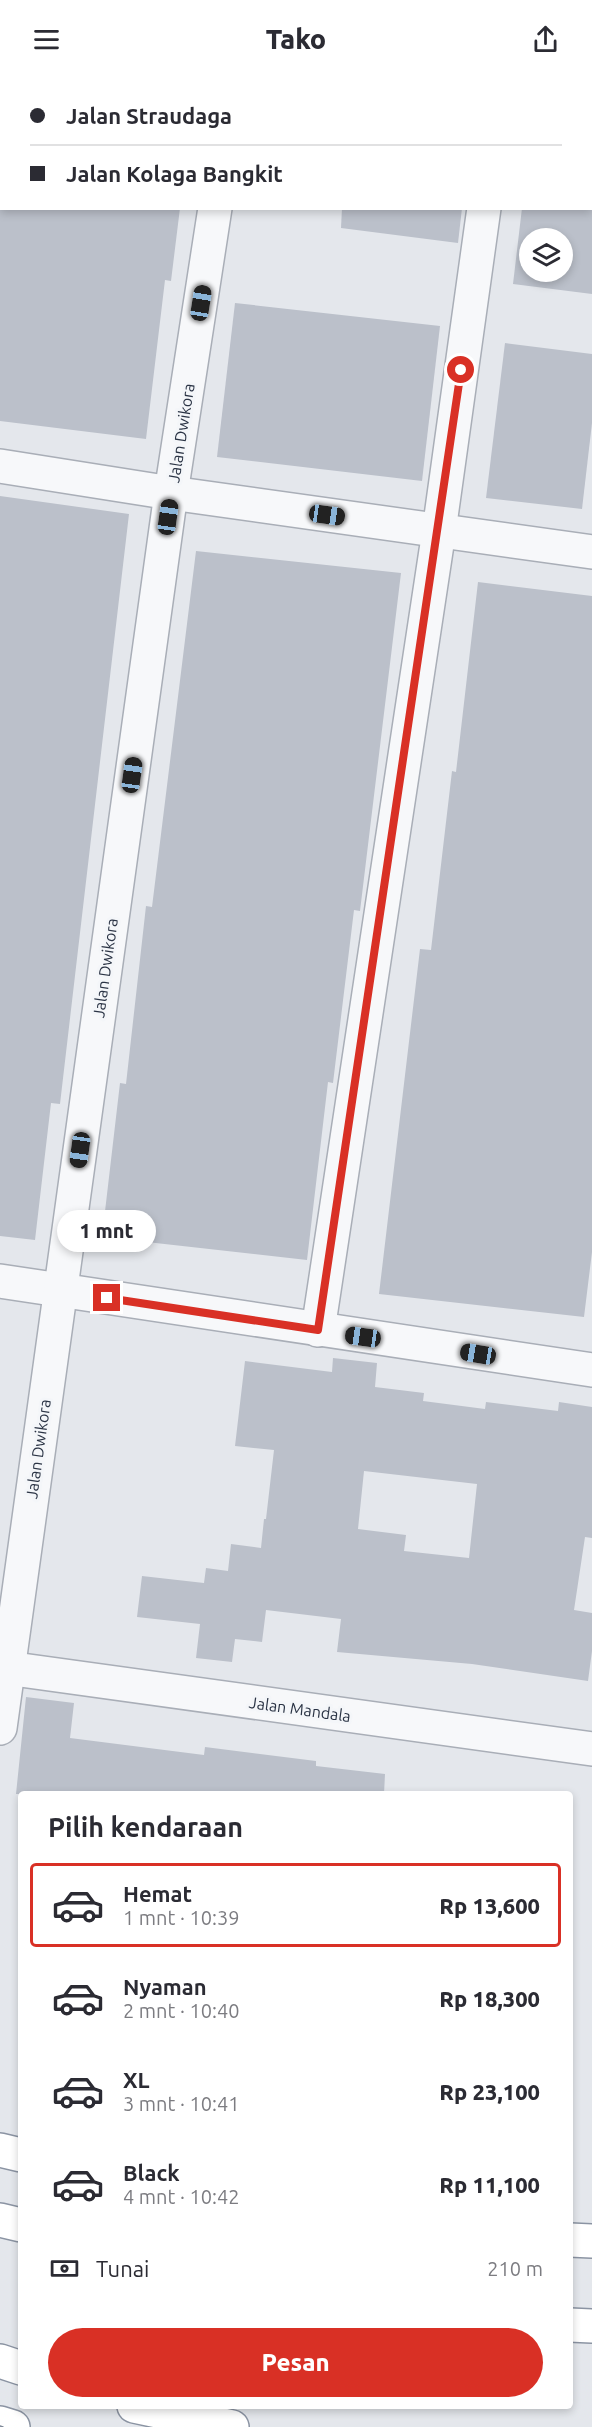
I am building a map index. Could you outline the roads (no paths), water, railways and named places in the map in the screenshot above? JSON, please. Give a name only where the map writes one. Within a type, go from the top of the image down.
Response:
[{"type":"highway","points":[[0,2150],[18,2154]]},
{"type":"highway","points":[[0,2220],[18,2224]]},
{"type":"highway","points":[[573,2240],[592,2241]]},
{"type":"highway","points":[[573,2325],[592,2326]]},
{"type":"highway","points":[[0,2361],[18,2367]]},
{"type":"highway","points":[[148,2409],[232,2427]]},
{"type":"highway","points":[[0,2423],[13,2427]]},
{"type":"street","name":"Jalan Dwikora","points":[[0,1728],[8,1607],[60,1292],[171,493],[215,210]]},
{"type":"street","points":[[318,1330],[439,531],[484,210]]},
{"type":"street","points":[[0,466],[171,493],[592,552]]},
{"type":"street","points":[[0,1281],[60,1292],[592,1370]]},
{"type":"street","name":"Jalan Mandala","points":[[4,1668],[592,1749]]}]
